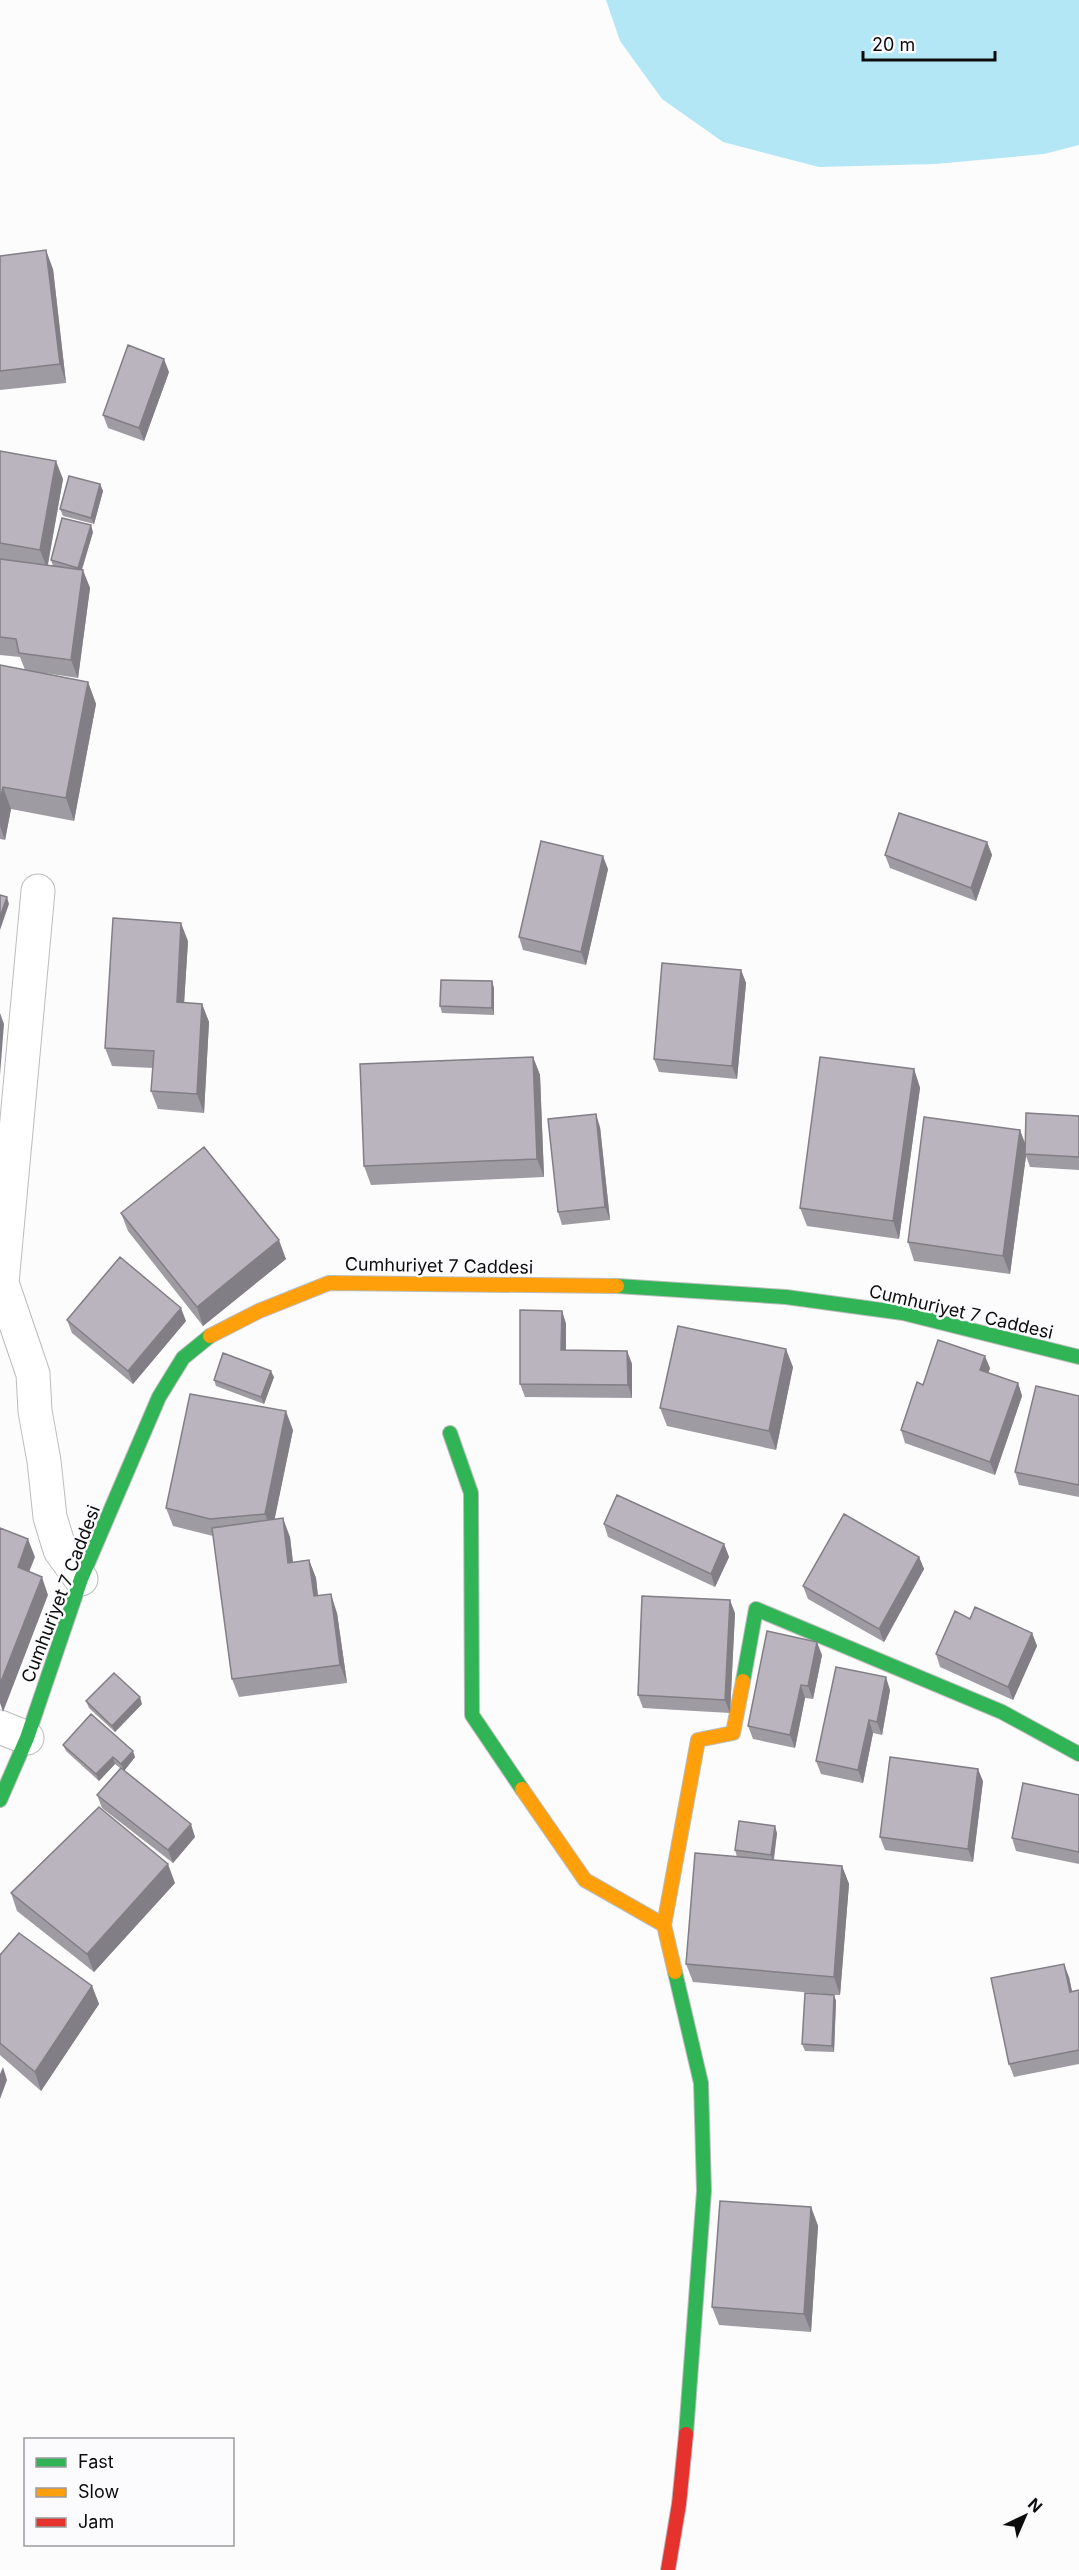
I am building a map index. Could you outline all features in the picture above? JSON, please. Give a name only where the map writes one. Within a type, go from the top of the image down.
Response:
[{"type":"street","points":[[38,891],[14,1001],[2,1283],[33,1374],[35,1411],[44,1461],[50,1517],[60,1550],[81,1579]]},
{"type":"street","name":"Cumhuriyet 7 Caddesi","points":[[0,1800],[13,1733],[159,1397],[183,1359],[206,1338],[259,1311],[329,1283],[617,1287],[786,1297],[903,1313],[1079,1358]]},
{"type":"street","points":[[450,1433],[471,1493],[472,1715],[585,1880],[664,1925]]},
{"type":"street","points":[[668,2570],[685,2448],[704,2191],[701,2084],[664,1925],[698,1740],[733,1733],[756,1609],[1002,1712],[1079,1754]]},
{"type":"water","points":[[606,0],[1079,0],[1079,145],[1044,154],[935,164],[819,167],[723,142],[662,99],[620,41]]},
{"type":"building","points":[[46,250],[60,364],[0,371],[0,256]]},
{"type":"building","points":[[128,345],[164,359],[139,428],[103,415]]},
{"type":"building","points":[[0,451],[56,461],[40,550],[0,543]]},
{"type":"building","points":[[69,476],[100,484],[91,518],[60,509]]},
{"type":"building","points":[[62,518],[91,525],[78,568],[51,560]]},
{"type":"building","points":[[0,559],[83,570],[71,660],[19,653],[16,639],[0,637]]},
{"type":"building","points":[[0,665],[88,682],[66,798],[3,787],[0,801]]},
{"type":"building","points":[[899,813],[987,842],[971,888],[885,855]]},
{"type":"building","points":[[541,841],[603,856],[581,952],[519,937]]},
{"type":"building","points":[[0,895],[7,897],[0,917]]},
{"type":"building","points":[[113,918],[181,923],[177,1002],[202,1004],[197,1094],[151,1091],[154,1051],[105,1048]]},
{"type":"building","points":[[662,963],[741,970],[732,1066],[654,1059]]},
{"type":"building","points":[[441,980],[492,981],[492,1008],[440,1006]]},
{"type":"building","points":[[533,1057],[537,1159],[364,1166],[360,1064]]},
{"type":"building","points":[[820,1057],[914,1069],[893,1221],[800,1208]]},
{"type":"building","points":[[1026,1113],[1079,1116],[1079,1157],[1025,1154]]},
{"type":"building","points":[[596,1114],[605,1207],[558,1212],[548,1119]]},
{"type":"building","points":[[924,1117],[1020,1130],[1003,1256],[908,1242]]},
{"type":"building","points":[[204,1147],[279,1240],[197,1307],[121,1213]]},
{"type":"building","points":[[120,1257],[181,1308],[128,1371],[67,1320]]},
{"type":"building","points":[[520,1310],[562,1311],[561,1350],[627,1351],[628,1385],[520,1384]]},
{"type":"building","points":[[678,1326],[786,1349],[769,1431],[660,1408]]},
{"type":"building","points":[[938,1340],[985,1356],[980,1370],[1018,1383],[990,1462],[901,1430],[917,1382],[923,1385]]},
{"type":"building","points":[[223,1353],[271,1371],[261,1397],[214,1380]]},
{"type":"building","points":[[1036,1386],[1079,1396],[1079,1485],[1015,1472]]},
{"type":"building","points":[[190,1394],[286,1411],[265,1514],[210,1519],[166,1508]]},
{"type":"building","points":[[617,1495],[724,1544],[711,1574],[604,1524]]},
{"type":"building","points":[[844,1514],[919,1557],[879,1629],[803,1586]]},
{"type":"building","points":[[283,1518],[288,1563],[309,1560],[314,1596],[331,1594],[340,1665],[232,1679],[212,1528]]},
{"type":"building","points":[[0,1528],[28,1539],[18,1567],[42,1577],[0,1684]]},
{"type":"building","points":[[642,1596],[730,1600],[725,1700],[638,1695]]},
{"type":"building","points":[[975,1607],[1032,1633],[1008,1687],[936,1654],[955,1611],[970,1619]]},
{"type":"building","points":[[767,1631],[817,1642],[808,1686],[801,1685],[790,1735],[748,1726]]},
{"type":"building","points":[[836,1667],[886,1677],[877,1722],[869,1720],[858,1770],[816,1761]]},
{"type":"building","points":[[114,1673],[140,1697],[112,1726],[86,1701]]},
{"type":"building","points":[[91,1714],[133,1751],[121,1764],[113,1757],[96,1774],[63,1745]]},
{"type":"building","points":[[890,1757],[978,1769],[968,1849],[880,1837]]},
{"type":"building","points":[[121,1768],[191,1824],[168,1850],[97,1795]]},
{"type":"building","points":[[1023,1783],[1079,1795],[1079,1852],[1012,1838]]},
{"type":"building","points":[[99,1807],[168,1864],[87,1954],[11,1893]]},
{"type":"building","points":[[739,1821],[775,1826],[771,1855],[735,1850]]},
{"type":"building","points":[[695,1853],[842,1866],[834,1977],[686,1964]]},
{"type":"building","points":[[19,1933],[92,1986],[35,2072],[0,2043],[0,1955]]},
{"type":"building","points":[[1064,1964],[1070,1992],[1079,1990],[1079,2050],[1009,2064],[991,1978]]},
{"type":"building","points":[[805,1993],[834,1995],[832,2046],[802,2044]]},
{"type":"building","points":[[720,2201],[811,2207],[804,2314],[712,2307]]},
{"type":"traffic: fast","points":[[617,1286],[786,1297],[903,1313],[1079,1357]]},
{"type":"traffic: fast","points":[[0,1800],[27,1738],[81,1579],[159,1397],[183,1358],[210,1336]]},
{"type":"traffic: fast","points":[[450,1433],[471,1493],[472,1715],[522,1789]]},
{"type":"traffic: fast","points":[[743,1681],[756,1609],[1002,1712],[1079,1754]]},
{"type":"traffic: fast","points":[[675,1972],[701,2083],[704,2191],[686,2434]]},
{"type":"traffic: slow","points":[[210,1336],[259,1311],[329,1283],[617,1286]]},
{"type":"traffic: slow","points":[[664,1925],[698,1740],[733,1733],[743,1681]]},
{"type":"traffic: slow","points":[[522,1789],[585,1880],[664,1925],[675,1972]]},
{"type":"traffic: jam","points":[[668,2570],[679,2504],[686,2434]]}]
